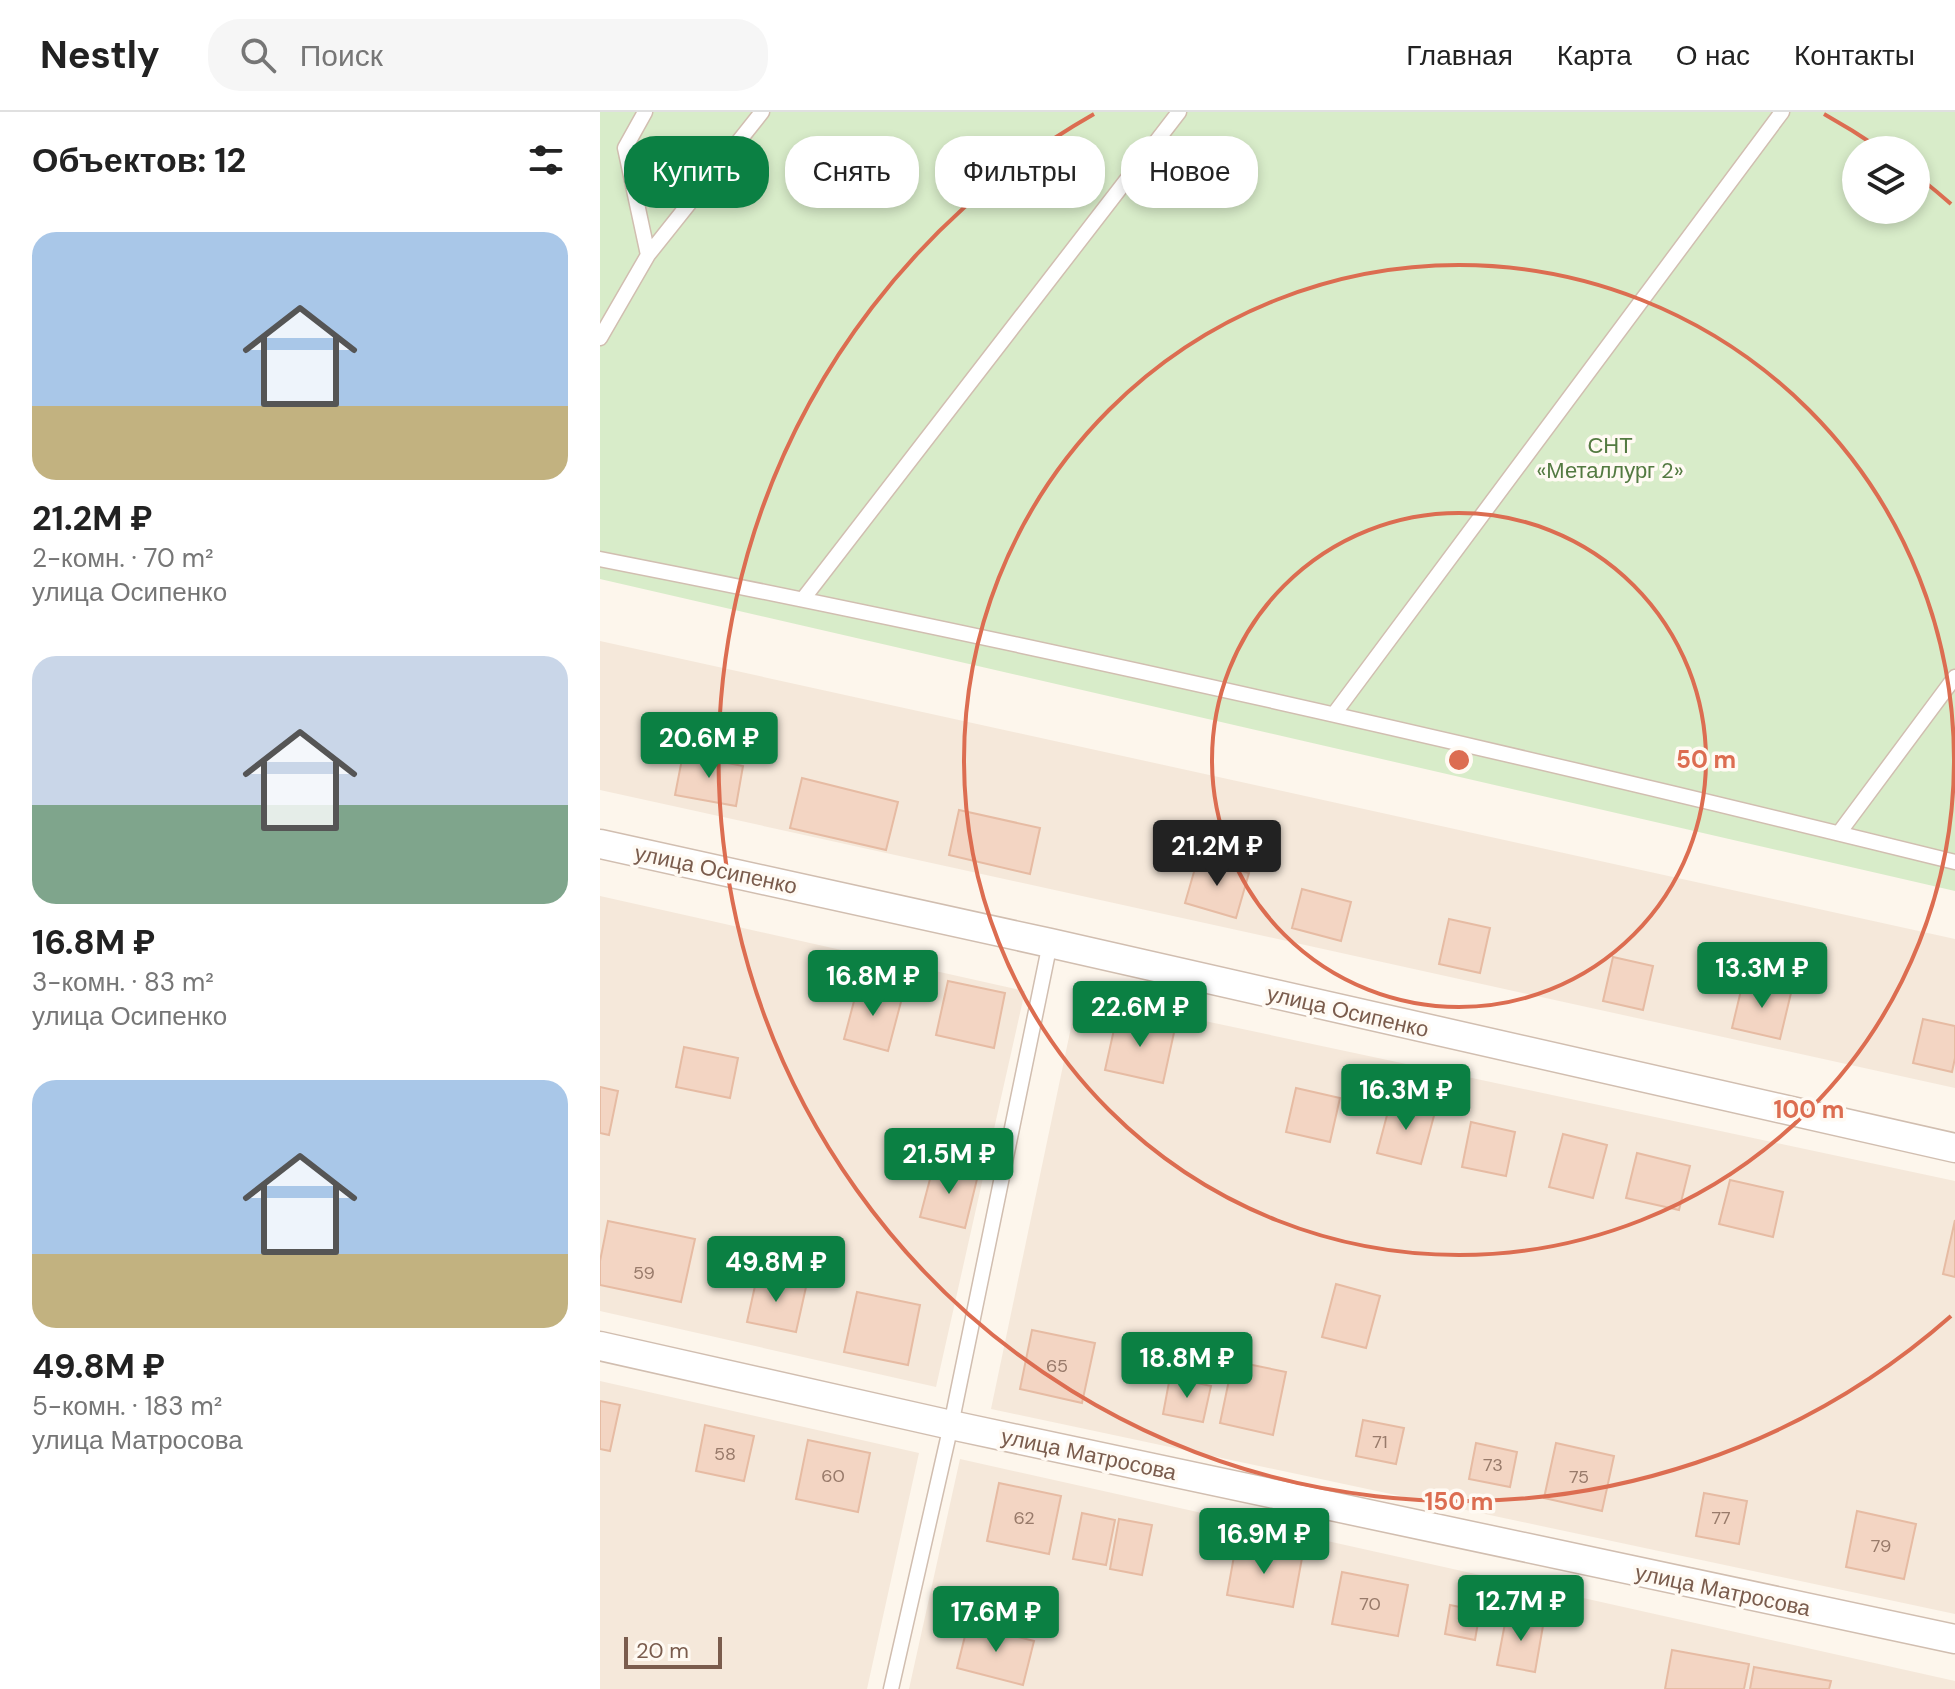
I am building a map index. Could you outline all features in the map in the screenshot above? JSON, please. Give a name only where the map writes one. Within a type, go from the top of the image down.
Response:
[{"type":"street","name":"улица Осипенко","points":[[600,844],[1955,1148]]},
{"type":"street","name":"улица Матросова","points":[[600,1346],[951,1425],[1955,1639]]},
{"type":"lane","points":[[645,112],[625,148],[648,255]]},
{"type":"lane","points":[[600,338],[648,255],[762,112]]},
{"type":"lane","points":[[803,599],[1179,112]]},
{"type":"lane","points":[[1334,714],[1782,112]]},
{"type":"lane","points":[[600,559],[803,599],[1334,714],[1955,862]]},
{"type":"lane","points":[[1839,833],[1955,677]]},
{"type":"lane","points":[[891,1689],[951,1425],[1050,943]]},
{"type":"shaded area","points":[[600,641],[1955,939],[1955,1088],[600,790]]},
{"type":"shaded area","points":[[600,896],[1025,991],[936,1387],[600,1311]]},
{"type":"shaded area","points":[[1078,994],[1955,1181],[1955,1614],[991,1409]]},
{"type":"shaded area","points":[[600,1381],[919,1453],[867,1689],[600,1689]]},
{"type":"shaded area","points":[[960,1459],[1955,1681],[1955,1689],[909,1689]]},
{"type":"green space","name":"СНТ «Металлург 2»","points":[[600,112],[1955,112],[1955,891],[600,579]]},
{"type":"building","points":[[683,754],[743,766],[736,806],[675,795]]},
{"type":"building","points":[[802,778],[898,802],[886,850],[790,828]]},
{"type":"building","points":[[959,810],[1040,828],[1030,874],[949,855]]},
{"type":"building","points":[[1198,858],[1249,873],[1236,918],[1185,903]]},
{"type":"building","points":[[1302,889],[1351,902],[1341,941],[1292,928]]},
{"type":"building","points":[[1449,919],[1490,928],[1480,973],[1439,964]]},
{"type":"building","points":[[1613,957],[1653,966],[1643,1010],[1603,1001]]},
{"type":"building","points":[[948,981],[1005,993],[994,1048],[936,1035]]},
{"type":"building","points":[[1743,982],[1791,993],[1780,1039],[1732,1028]]},
{"type":"building","points":[[858,986],[902,998],[888,1051],[844,1039]]},
{"type":"building","points":[[1117,1016],[1175,1028],[1163,1083],[1105,1070]]},
{"type":"building","points":[[1923,1019],[1955,1026],[1952,1072],[1913,1063]]},
{"type":"building","points":[[684,1047],[738,1058],[730,1098],[676,1087]]},
{"type":"building","points":[[600,1087],[618,1091],[609,1135],[600,1133]]},
{"type":"building","points":[[1296,1088],[1340,1098],[1330,1142],[1286,1132]]},
{"type":"building","points":[[1391,1100],[1435,1112],[1421,1164],[1377,1153]]},
{"type":"building","points":[[1471,1122],[1515,1132],[1506,1176],[1462,1167]]},
{"type":"building","points":[[1563,1134],[1607,1145],[1593,1198],[1549,1187]]},
{"type":"building","points":[[1637,1153],[1690,1166],[1679,1210],[1626,1198]]},
{"type":"building","points":[[934,1164],[978,1175],[965,1228],[920,1217]]},
{"type":"building","points":[[1730,1180],[1783,1192],[1773,1237],[1719,1224]]},
{"type":"building","points":[[1955,1220],[1955,1277],[1943,1274]]},
{"type":"building","points":[[608,1221],[695,1239],[681,1302],[600,1285],[600,1261]]},
{"type":"building","points":[[757,1277],[806,1287],[796,1332],[747,1322]]},
{"type":"building","points":[[1336,1284],[1380,1296],[1366,1348],[1322,1337]]},
{"type":"building","points":[[857,1292],[920,1305],[908,1365],[844,1352]]},
{"type":"building","points":[[1032,1330],[1095,1343],[1082,1403],[1020,1389]]},
{"type":"building","points":[[1233,1361],[1286,1372],[1273,1435],[1220,1423]]},
{"type":"building","points":[[1170,1377],[1211,1386],[1203,1422],[1163,1414]]},
{"type":"building","points":[[600,1401],[620,1405],[610,1451],[600,1449]]},
{"type":"building","points":[[1363,1420],[1404,1428],[1396,1464],[1356,1456]]},
{"type":"building","points":[[705,1425],[754,1436],[744,1481],[696,1471]]},
{"type":"building","points":[[808,1440],[870,1453],[858,1512],[796,1499]]},
{"type":"building","points":[[1476,1443],[1517,1452],[1510,1487],[1469,1479]]},
{"type":"building","points":[[1556,1443],[1614,1456],[1602,1511],[1544,1498]]},
{"type":"building","points":[[999,1483],[1061,1496],[1049,1554],[987,1541]]},
{"type":"building","points":[[1704,1493],[1747,1501],[1739,1544],[1696,1536]]},
{"type":"building","points":[[1857,1511],[1916,1524],[1904,1579],[1846,1567]]},
{"type":"building","points":[[1082,1513],[1115,1520],[1106,1565],[1073,1559]]},
{"type":"building","points":[[1119,1519],[1152,1525],[1142,1575],[1110,1569]]},
{"type":"building","points":[[1236,1545],[1302,1558],[1293,1607],[1227,1595]]},
{"type":"building","points":[[1342,1572],[1408,1585],[1398,1636],[1332,1624]]},
{"type":"building","points":[[1450,1605],[1480,1611],[1475,1640],[1445,1634]]},
{"type":"building","points":[[1507,1613],[1544,1620],[1535,1672],[1497,1665]]},
{"type":"building","points":[[968,1624],[1034,1641],[1023,1685],[957,1668]]},
{"type":"building","points":[[1672,1650],[1749,1664],[1744,1689],[1665,1689]]},
{"type":"building","points":[[1754,1667],[1831,1681],[1829,1689],[1750,1689]]}]
